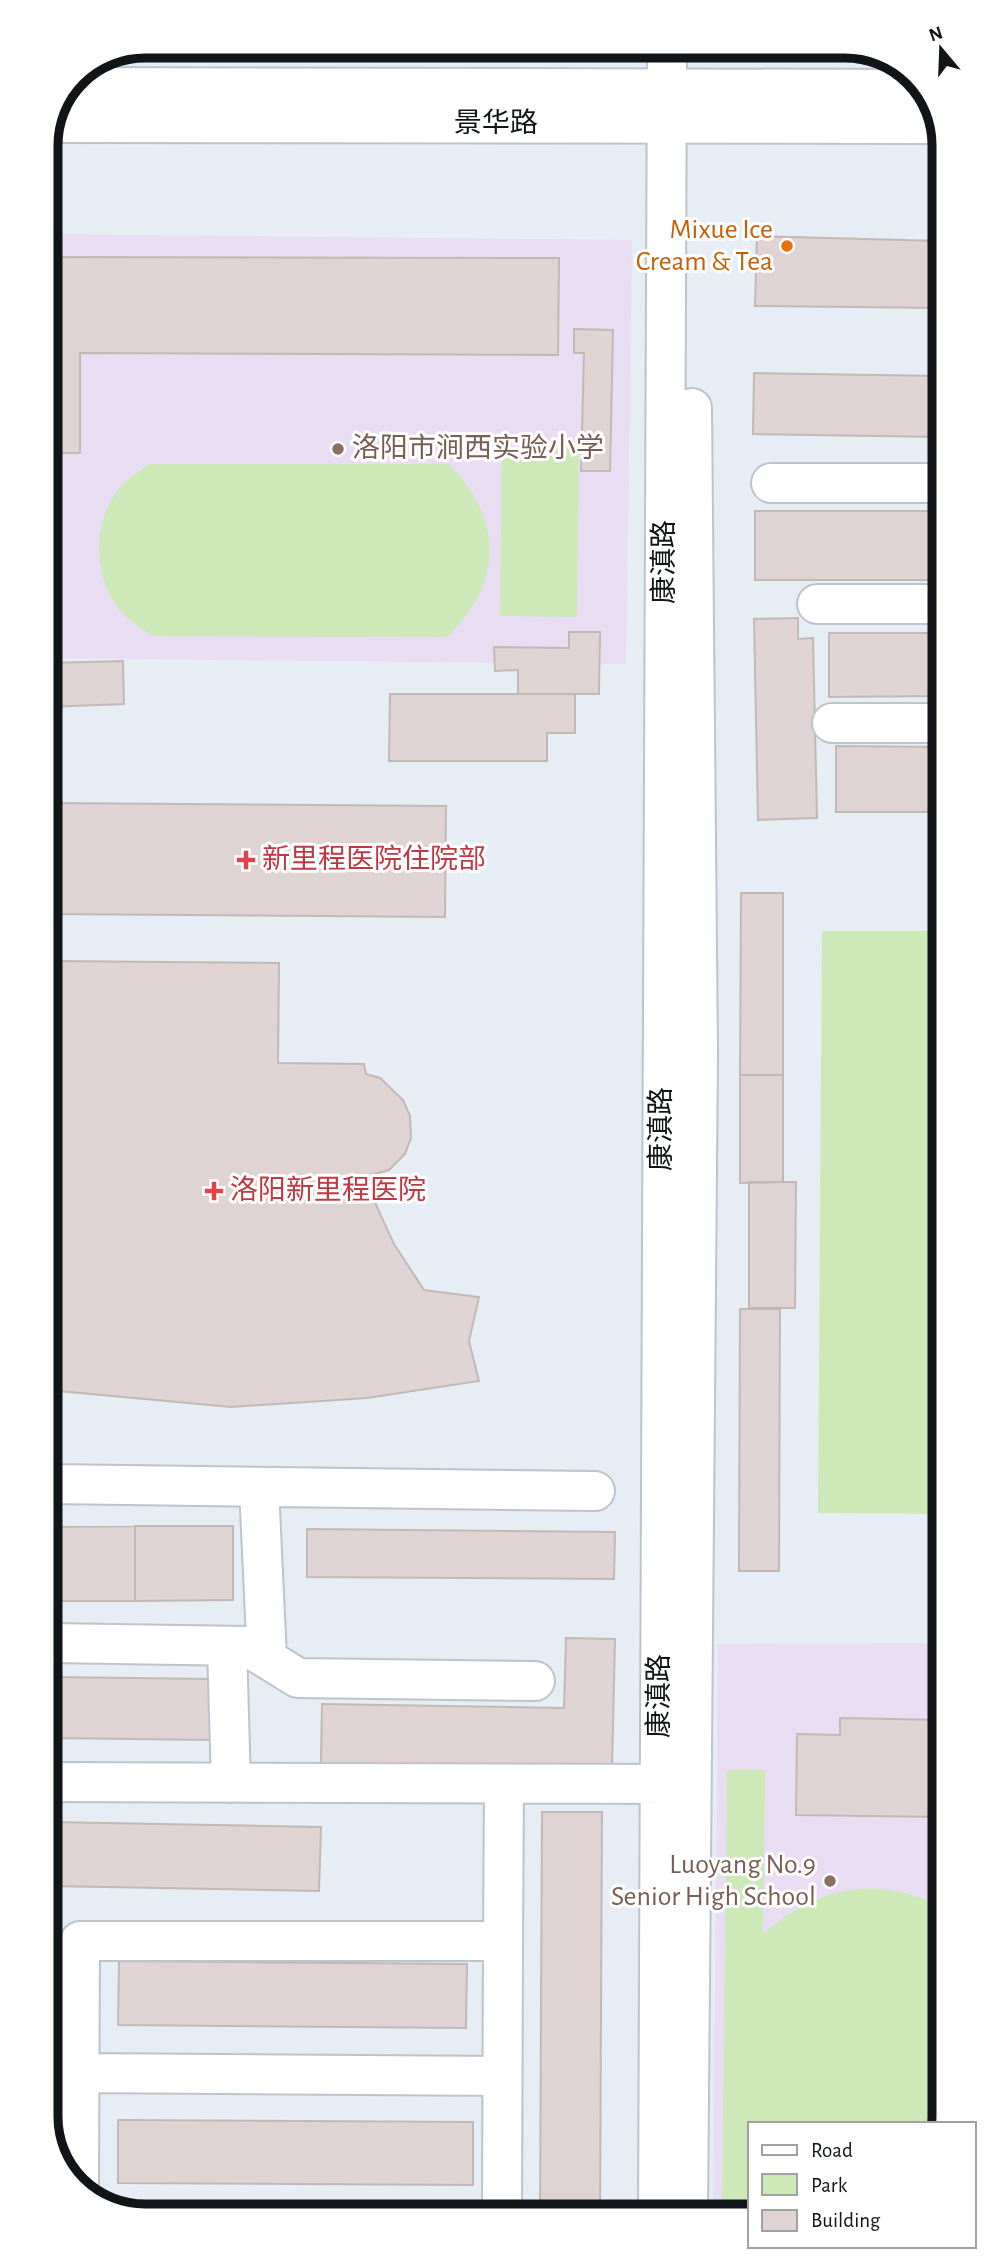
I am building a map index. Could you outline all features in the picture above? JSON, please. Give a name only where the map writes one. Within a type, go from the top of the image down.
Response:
[{"type":"street","name":"康滇路","points":[[669,58],[678,106],[675,1784],[688,2204]]},
{"type":"street","name":"康滇路","points":[[678,106],[688,58]]},
{"type":"street","name":"景华路","points":[[79,88],[678,106],[929,123]]},
{"type":"street","name":"景华路","points":[[61,123],[678,106],[912,90]]},
{"type":"street","points":[[771,483],[932,483]]},
{"type":"street","points":[[817,604],[932,604]]},
{"type":"street","points":[[832,723],[932,723]]},
{"type":"street","points":[[58,1484],[594,1491]]},
{"type":"street","points":[[260,1487],[267,1659]]},
{"type":"street","points":[[58,1643],[246,1646],[298,1678],[535,1681]]},
{"type":"street","points":[[228,1646],[230,1783]]},
{"type":"street","points":[[58,1782],[675,1784]]},
{"type":"street","points":[[502,2204],[504,1784]]},
{"type":"street","name":"康滇路","points":[[658,2204],[675,1784]]},
{"type":"street","points":[[79,2174],[80,1941],[503,1941]]},
{"type":"street","points":[[80,2073],[502,2076]]},
{"type":"shaded area","name":"洛阳市涧西实验小学","points":[[58,234],[632,240],[626,664],[58,658]]},
{"type":"shaded area","name":"Luoyang No.9 Senior High School","points":[[932,1643],[932,2122],[748,2122],[748,2204],[713,2204],[718,1644]]},
{"type":"green space","points":[[502,449],[579,449],[577,617],[500,616]]},
{"type":"green space","points":[[149,464],[449,464],[467,485],[487,529],[490,551],[487,573],[479,595],[466,616],[447,637],[153,636],[128,618],[116,605],[103,576],[99,543],[101,527],[113,497],[126,481]]},
{"type":"green space","points":[[822,931],[932,931],[932,1514],[818,1513]]},
{"type":"green space","points":[[727,1770],[765,1770],[763,1934],[805,1905],[849,1890],[895,1891],[932,1903],[932,2122],[748,2122],[748,2204],[722,2204]]},
{"type":"building","points":[[757,236],[932,241],[932,308],[755,306]]},
{"type":"building","points":[[58,257],[559,258],[558,355],[80,353],[80,453],[58,453]]},
{"type":"building","points":[[574,329],[613,330],[610,471],[581,471],[584,353],[574,353]]},
{"type":"building","points":[[754,373],[932,376],[932,437],[753,434]]},
{"type":"building","points":[[755,511],[932,511],[932,580],[755,580]]},
{"type":"building","points":[[798,618],[798,639],[813,638],[817,818],[758,820],[754,619]]},
{"type":"building","points":[[569,632],[600,632],[599,694],[518,694],[518,670],[495,671],[494,647],[569,648]]},
{"type":"building","points":[[829,633],[932,633],[932,696],[829,697]]},
{"type":"building","points":[[123,661],[124,704],[58,707],[58,663]]},
{"type":"building","points":[[390,694],[575,694],[575,733],[547,733],[547,761],[389,761]]},
{"type":"building","points":[[836,746],[932,747],[932,812],[836,812]]},
{"type":"building","name":"新里程医院住院部","points":[[58,803],[446,806],[445,917],[58,914]]},
{"type":"building","points":[[741,893],[783,893],[783,1075],[740,1075]]},
{"type":"building","name":"洛阳新里程医院","points":[[58,961],[279,963],[278,1063],[364,1064],[366,1074],[380,1078],[403,1100],[410,1116],[411,1138],[405,1154],[389,1170],[368,1176],[376,1205],[394,1244],[424,1290],[479,1297],[469,1341],[479,1381],[367,1398],[231,1407],[59,1391]]},
{"type":"building","points":[[740,1075],[783,1075],[783,1182],[740,1183]]},
{"type":"building","points":[[749,1182],[796,1182],[795,1308],[749,1308]]},
{"type":"building","points":[[740,1309],[780,1309],[779,1571],[739,1571]]},
{"type":"building","points":[[135,1526],[233,1526],[233,1600],[135,1601]]},
{"type":"building","points":[[135,1526],[135,1601],[58,1601],[58,1527]]},
{"type":"building","points":[[307,1529],[615,1532],[614,1579],[307,1577]]},
{"type":"building","points":[[566,1638],[615,1639],[612,1768],[321,1763],[322,1704],[564,1708]]},
{"type":"building","points":[[58,1677],[214,1679],[212,1740],[58,1738]]},
{"type":"building","points":[[840,1718],[932,1720],[932,1817],[796,1815],[797,1734],[840,1735]]},
{"type":"building","points":[[542,1812],[602,1812],[600,2204],[540,2204]]},
{"type":"building","points":[[58,1822],[321,1827],[319,1891],[58,1886]]},
{"type":"building","points":[[119,1961],[467,1964],[466,2028],[118,2025]]},
{"type":"building","points":[[118,2120],[473,2122],[473,2185],[118,2183]]},
{"type":"place","name":"Mixue Ice Cream & Tea","points":[[787,246]]},
{"type":"place","name":"洛阳市涧西实验小学","points":[[338,449]]},
{"type":"place","name":"新里程医院住院部","points":[[246,860]]},
{"type":"place","name":"洛阳新里程医院","points":[[214,1191]]},
{"type":"place","name":"Luoyang No.9 Senior High School","points":[[830,1881]]}]
